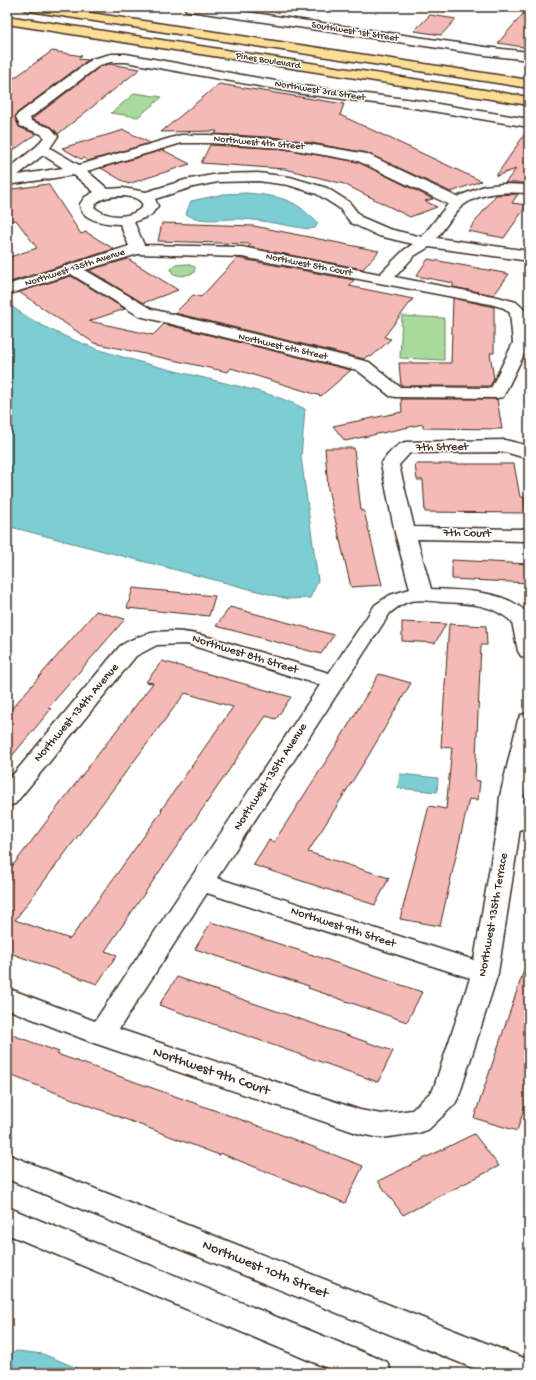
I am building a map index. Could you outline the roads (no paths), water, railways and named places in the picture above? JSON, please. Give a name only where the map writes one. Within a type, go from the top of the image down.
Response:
[{"type":"highway","name":"Pines Boulevard","points":[[29,7],[529,84]]},
{"type":"highway","name":"Pines Boulevard","points":[[7,20],[529,101]]},
{"type":"street","name":"Southwest 1st Street","points":[[190,7],[524,56]]},
{"type":"street","points":[[262,18],[274,7]]},
{"type":"street","name":"Northwest 3rd Street","points":[[42,149],[51,136],[46,131],[25,123],[22,117],[96,62],[111,58],[126,58],[303,90],[414,104],[529,123]]},
{"type":"street","name":"Northwest 4th Street","points":[[77,170],[181,139],[209,139],[284,144],[362,157],[457,203]]},
{"type":"street","points":[[7,177],[42,149],[77,170],[105,194]]},
{"type":"street","points":[[7,181],[77,170]]},
{"type":"street","points":[[146,198],[190,183],[218,178],[258,177],[290,181],[322,191],[344,205],[356,220],[384,233],[426,242],[442,242],[453,239],[491,245],[516,251],[526,259]]},
{"type":"street","points":[[384,280],[409,253],[426,242],[457,203],[484,190],[503,188],[529,189]]},
{"type":"street","points":[[132,193],[146,198],[150,202],[151,206],[149,210],[143,214],[124,219],[104,218],[90,213],[87,208],[87,204],[97,196],[105,194],[132,193]]},
{"type":"street","points":[[124,219],[134,237],[138,249]]},
{"type":"street","points":[[426,242],[434,249],[526,259]]},
{"type":"street","points":[[442,242],[468,252]]},
{"type":"street","name":"Northwest 135th Avenue","points":[[13,288],[123,252],[138,249]]},
{"type":"street","name":"Northwest 5th Court","points":[[138,249],[242,252],[492,300],[510,305]]},
{"type":"street","name":"Northwest 6th Street","points":[[73,269],[145,314],[363,366],[396,392],[497,393],[521,343],[518,311],[510,305]]},
{"type":"street","name":"7th Street","points":[[405,533],[390,464],[405,448],[505,446],[526,452]]},
{"type":"street","points":[[405,533],[422,595]]},
{"type":"street","name":"7th Court","points":[[405,533],[517,535],[529,533]]},
{"type":"street","name":"Northwest 135th Avenue","points":[[101,1034],[382,609],[391,602],[404,596],[422,595],[478,599],[492,602],[511,611],[522,619],[529,651]]},
{"type":"street","name":"Northwest 8th Street","points":[[154,639],[172,637],[189,638],[334,682]]},
{"type":"street","name":"Northwest 134th Avenue","points":[[7,798],[128,651],[139,643],[154,639]]},
{"type":"street","name":"Northwest 135th Terrace","points":[[419,1121],[445,1096],[485,973],[520,809],[529,720]]},
{"type":"street","name":"Northwest 9th Street","points":[[202,882],[485,973]]},
{"type":"street","name":"Northwest 9th Court","points":[[7,998],[101,1034],[360,1122],[381,1126],[419,1121]]},
{"type":"street","name":"Northwest 10th Street","points":[[7,1166],[522,1373]]},
{"type":"street","points":[[7,1220],[376,1373]]},
{"type":"water","points":[[224,194],[260,194],[288,201],[301,208],[318,223],[315,228],[309,229],[250,220],[206,220],[186,214],[191,201]]},
{"type":"water","points":[[7,303],[31,319],[56,332],[110,353],[264,393],[305,409],[301,457],[318,581],[310,598],[288,599],[7,526]]},
{"type":"water","points":[[400,774],[438,778],[437,792],[398,788]]},
{"type":"water","points":[[17,1351],[43,1354],[89,1373],[7,1373],[7,1355]]}]
